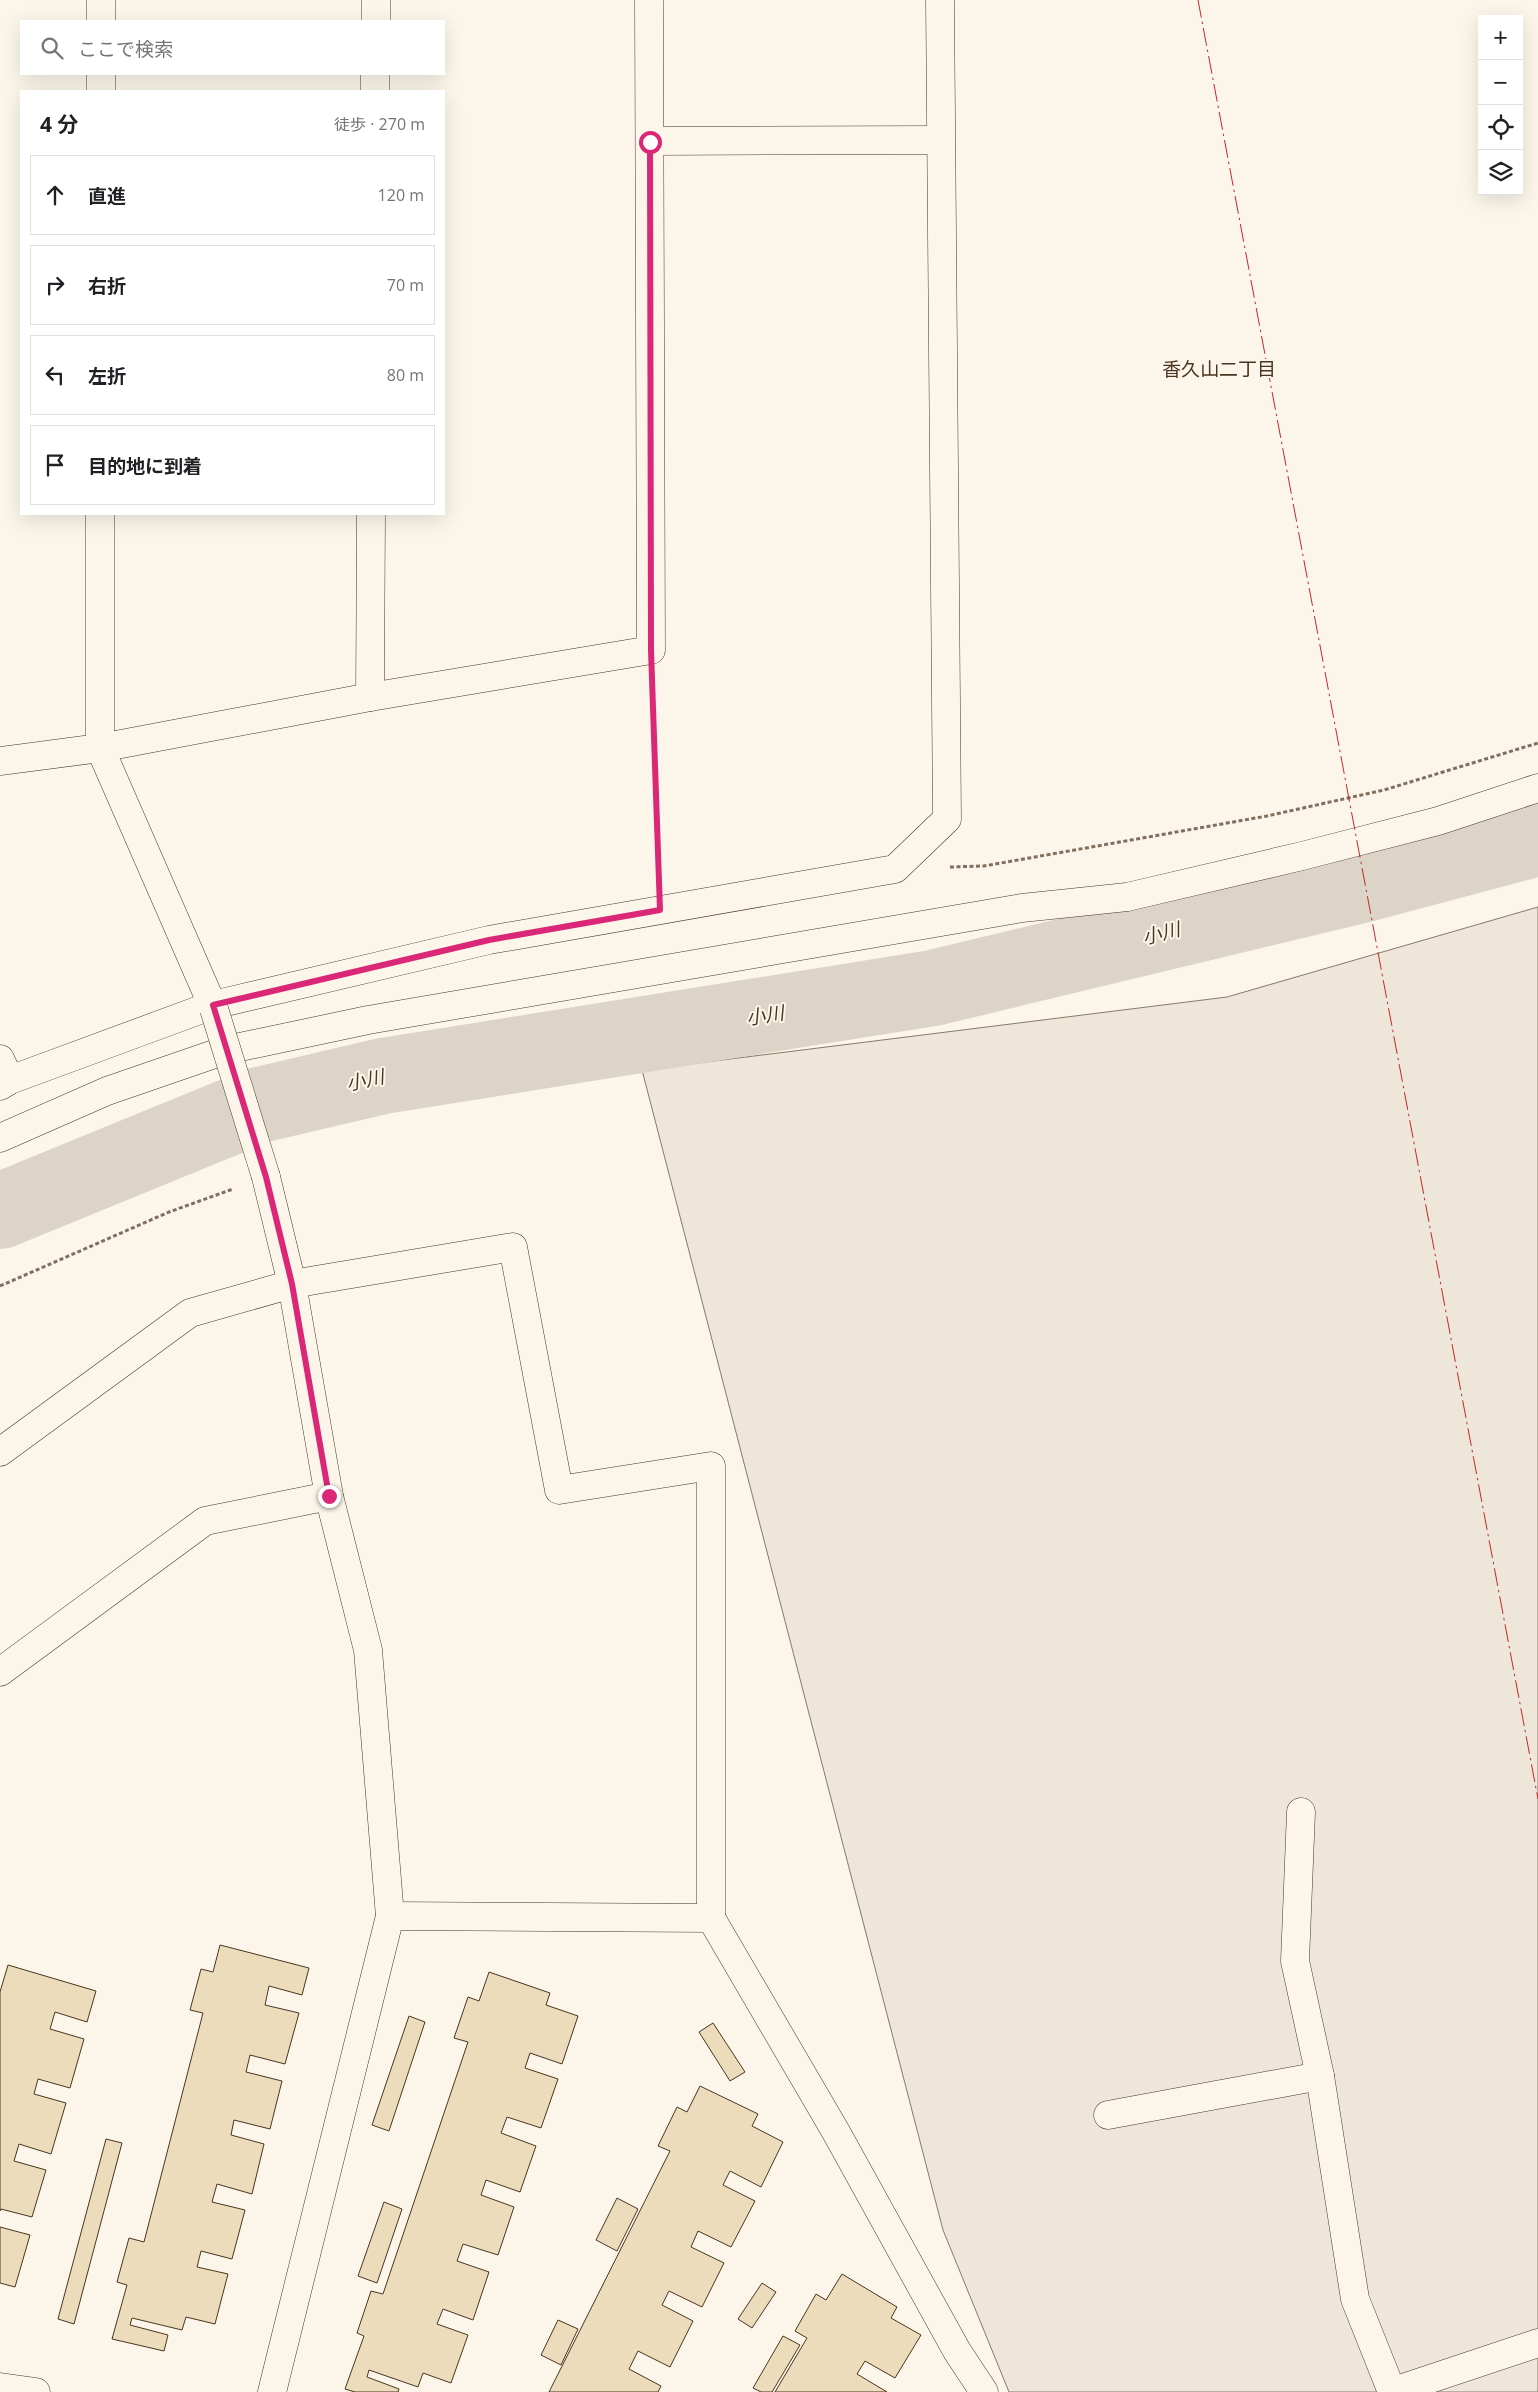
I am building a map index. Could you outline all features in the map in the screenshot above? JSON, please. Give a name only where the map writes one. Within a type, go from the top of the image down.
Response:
[{"type":"street","points":[[101,0],[101,20]]},
{"type":"street","points":[[376,0],[376,20]]},
{"type":"street","points":[[0,761],[100,748],[370,697],[651,650],[649,0]]},
{"type":"street","points":[[4,1075],[213,1007],[489,940],[895,869],[947,819],[940,0]]},
{"type":"street","points":[[101,75],[101,90]]},
{"type":"street","points":[[375,75],[375,90]]},
{"type":"street","points":[[650,142],[940,140]]},
{"type":"street","points":[[100,515],[100,748],[213,1007],[266,1177],[292,1284],[329,1496],[368,1650],[390,1916],[272,2392]]},
{"type":"street","points":[[370,697],[372,515]]},
{"type":"street","points":[[0,1138],[107,1091],[226,1050],[378,1018],[1022,908],[1127,897],[1302,856],[1438,821],[1538,788]]},
{"type":"street","points":[[0,1452],[190,1313],[292,1284],[513,1247],[559,1490],[711,1466],[711,1918],[836,2132],[957,2351],[984,2392]]},
{"type":"street","points":[[0,1672],[205,1520],[329,1496]]},
{"type":"street","points":[[1301,1812],[1296,1961],[1320,2076],[1355,2299],[1391,2392],[1538,2343]]},
{"type":"street","points":[[390,1916],[711,1918]]},
{"type":"street","points":[[1108,2115],[1320,2076]]},
{"type":"street","points":[[0,2387],[36,2392]]},
{"type":"path","points":[[651,650],[660,910]]},
{"type":"path","points":[[895,869],[984,866],[1267,816],[1384,790],[1538,743]]},
{"type":"path","points":[[0,1286],[169,1212],[266,1177]]},
{"type":"shaded area","points":[[1538,907],[1538,2392],[1009,2392],[943,2230],[642,1070],[1227,997]]},
{"type":"building","points":[[220,1945],[309,1968],[302,1995],[269,1986],[265,2005],[299,2013],[285,2064],[250,2055],[246,2072],[282,2081],[270,2129],[234,2120],[231,2135],[264,2144],[252,2194],[217,2184],[212,2202],[245,2210],[232,2259],[201,2251],[197,2267],[228,2274],[215,2324],[186,2317],[182,2330],[132,2318],[130,2325],[168,2335],[164,2351],[112,2339],[127,2285],[117,2282],[129,2238],[144,2242],[203,2013],[190,2010],[201,1969],[213,1972]]},
{"type":"building","points":[[8,1965],[96,1991],[87,2022],[55,2012],[50,2029],[84,2039],[70,2088],[38,2079],[34,2094],[66,2103],[51,2154],[19,2144],[14,2161],[46,2170],[32,2217],[1,2209],[0,2211],[0,1992]]},
{"type":"building","points":[[489,1972],[550,1993],[546,2005],[578,2016],[562,2064],[530,2053],[525,2068],[558,2079],[541,2128],[507,2117],[501,2133],[536,2146],[520,2192],[486,2180],[481,2195],[514,2207],[498,2255],[463,2244],[457,2261],[489,2272],[473,2320],[443,2309],[437,2324],[468,2335],[451,2383],[423,2373],[418,2387],[369,2370],[367,2377],[399,2389],[398,2392],[355,2392],[345,2389],[364,2336],[357,2333],[371,2291],[383,2294],[468,2042],[454,2038],[468,1997],[479,2001]]},
{"type":"building","points":[[409,2016],[425,2022],[389,2131],[372,2125]]},
{"type":"building","points":[[713,2023],[745,2072],[730,2081],[699,2032]]},
{"type":"building","points":[[700,2086],[758,2114],[752,2126],[783,2142],[761,2187],[730,2171],[723,2185],[755,2201],[731,2247],[698,2231],[691,2247],[724,2263],[702,2307],[669,2291],[662,2305],[693,2321],[670,2367],[638,2351],[629,2369],[661,2386],[658,2392],[549,2392],[670,2151],[658,2146],[677,2107],[687,2112]]},
{"type":"building","points":[[106,2139],[122,2143],[74,2324],[58,2319]]},
{"type":"building","points":[[617,2198],[638,2209],[617,2251],[596,2240]]},
{"type":"building","points":[[384,2202],[402,2209],[377,2283],[358,2276]]},
{"type":"building","points":[[0,2227],[30,2235],[15,2287],[0,2283]]},
{"type":"building","points":[[842,2274],[897,2307],[891,2318],[921,2335],[895,2378],[865,2361],[857,2374],[887,2392],[775,2392],[807,2338],[795,2331],[816,2294],[826,2300]]},
{"type":"building","points":[[762,2283],[776,2292],[752,2328],[738,2319]]},
{"type":"building","points":[[558,2320],[578,2329],[561,2365],[541,2355]]},
{"type":"building","points":[[783,2336],[800,2345],[772,2392],[761,2392],[753,2388]]},
{"type":"waterway","name":"小川","points":[[0,1211],[259,1105],[383,1076],[933,988],[1361,885],[1538,838]]},
{"type":"power","points":[[1198,0],[1538,1799]]},
{"type":"district","name":"香久山二丁目","points":[[1219,369]]},
{"type":"route","points":[[329,1496],[292,1284],[266,1177],[213,1005],[489,940],[660,910],[651,650],[650,142]]}]
